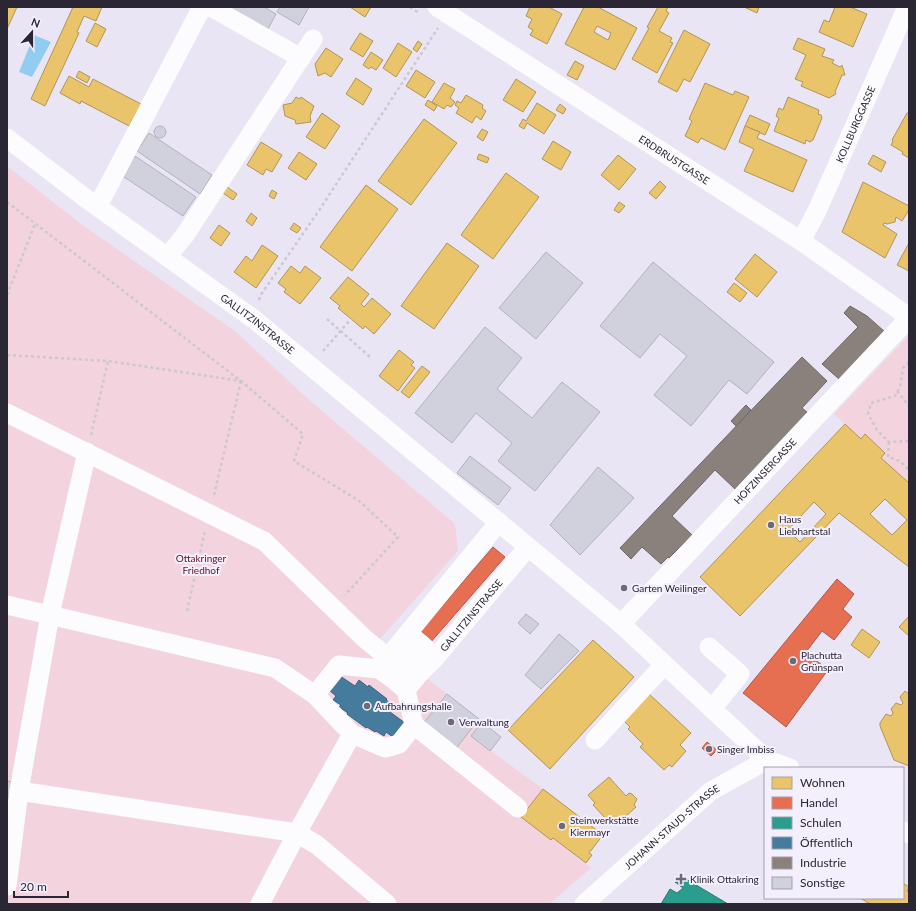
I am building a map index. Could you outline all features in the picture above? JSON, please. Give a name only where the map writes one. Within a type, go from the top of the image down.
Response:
[{"type":"street","points":[[102,198],[202,7]]},
{"type":"street","points":[[211,7],[301,58]]},
{"type":"street","name":"ERDBRUSTGASSE","points":[[437,7],[801,241],[909,317]]},
{"type":"street","name":"KOLLBURGGASSE","points":[[801,241],[817,211],[907,7]]},
{"type":"street","points":[[167,257],[185,235],[313,39]]},
{"type":"street","name":"GALLITZINSTRASSE","points":[[7,138],[84,197],[255,320],[621,624],[767,760]]},
{"type":"street","name":"HOFZINSERGASSE","points":[[621,624],[909,317]]},
{"type":"street","points":[[7,414],[87,452],[264,541],[333,608],[392,669],[414,725],[518,808]]},
{"type":"street","points":[[7,886],[14,790],[50,615],[87,452]]},
{"type":"street","points":[[392,669],[499,522]]},
{"type":"street","name":"GALLITZINSTRASSE","points":[[415,639],[436,657],[528,547]]},
{"type":"street","points":[[7,605],[275,668],[315,695],[352,734],[385,748],[399,744],[414,725]]},
{"type":"street","points":[[392,669],[415,639]]},
{"type":"street","points":[[709,647],[740,674],[712,709]]},
{"type":"street","points":[[315,695],[339,665],[420,672],[436,657]]},
{"type":"street","points":[[595,740],[664,665]]},
{"type":"street","points":[[260,904],[296,832],[352,734]]},
{"type":"street","points":[[767,760],[787,767]]},
{"type":"street","name":"JOHANN-STAUD-STRASSE","points":[[584,904],[711,791],[767,760]]},
{"type":"street","points":[[14,790],[296,832],[317,845],[387,904]]},
{"type":"path","points":[[259,300],[260,296],[320,209],[439,26]]},
{"type":"path","points":[[7,202],[241,381],[303,434],[294,461],[358,500],[398,537],[333,608]]},
{"type":"path","points":[[7,295],[8,288],[35,224]]},
{"type":"path","points":[[327,319],[370,357]]},
{"type":"path","points":[[323,351],[351,319]]},
{"type":"path","points":[[7,355],[108,361],[241,381]]},
{"type":"path","points":[[87,452],[108,361]]},
{"type":"path","points":[[909,362],[904,368],[900,387],[895,396],[871,404],[868,414],[877,430],[889,442],[909,441]]},
{"type":"path","points":[[897,391],[909,406]]},
{"type":"path","points":[[889,442],[888,457],[900,461],[909,470]]},
{"type":"green space","name":"Ottakringer Friedhof","points":[[7,166],[81,224],[236,332],[308,399],[455,524],[458,551],[379,640],[501,737],[491,751],[543,789],[521,817],[551,840],[553,838],[591,868],[549,904],[7,904]]},
{"type":"green space","points":[[909,335],[909,483],[881,458],[885,453],[865,434],[861,439],[834,414]]},
{"type":"water","points":[[34,35],[51,42],[32,77],[19,72]]},
{"type":"building: Wohnen","points":[[7,7],[17,7],[7,29]]},
{"type":"building: Wohnen","points":[[73,7],[102,7],[96,21],[84,16],[77,32],[79,33],[45,106],[31,99]]},
{"type":"building: Wohnen","points":[[350,7],[371,7],[365,17]]},
{"type":"building: Wohnen","points":[[530,7],[549,7],[562,14],[547,44],[530,35],[533,30],[528,27],[532,19],[526,16]]},
{"type":"building: Wohnen","points":[[584,7],[598,7],[637,28],[615,70],[565,44]],"holes":[[[597,26],[611,33],[608,40],[594,32]]]},
{"type":"building: Wohnen","points":[[658,7],[668,7],[666,11],[669,13],[659,31],[672,38],[670,42],[673,43],[657,73],[632,59],[649,28],[647,27]]},
{"type":"building: Wohnen","points":[[744,7],[759,7],[757,13]]},
{"type":"building: Wohnen","points":[[835,7],[850,7],[867,14],[853,47],[819,32],[824,20],[829,22]]},
{"type":"building: Wohnen","points":[[95,23],[106,29],[97,47],[86,41]]},
{"type":"building: Wohnen","points":[[684,30],[710,44],[690,82],[684,79],[677,92],[658,82]]},
{"type":"building: Wohnen","points":[[360,33],[373,41],[363,57],[350,49]]},
{"type":"building: Wohnen","points":[[798,38],[825,49],[822,56],[834,60],[832,63],[840,67],[842,65],[845,75],[842,75],[835,92],[836,94],[829,98],[801,86],[803,82],[795,79],[806,55],[793,49]]},
{"type":"building: Wohnen","points":[[418,41],[422,44],[417,52],[413,49]]},
{"type":"building: Wohnen","points":[[398,43],[412,52],[396,77],[383,68]]},
{"type":"building: Wohnen","points":[[326,48],[343,59],[331,77],[325,73],[318,76],[315,64]]},
{"type":"building: Wohnen","points":[[371,52],[383,60],[376,70],[371,67],[369,69],[363,65]]},
{"type":"building: Wohnen","points":[[575,61],[584,66],[577,80],[567,75]]},
{"type":"building: Wohnen","points":[[416,70],[435,82],[425,98],[406,86]]},
{"type":"building: Wohnen","points":[[79,71],[90,77],[87,83],[76,77]]},
{"type":"building: Wohnen","points":[[69,76],[89,87],[93,79],[141,104],[129,126],[81,101],[80,104],[60,93]]},
{"type":"building: Wohnen","points":[[356,78],[372,89],[363,105],[346,94]]},
{"type":"building: Wohnen","points":[[516,79],[536,92],[523,112],[503,100]]},
{"type":"building: Wohnen","points":[[444,83],[455,89],[450,98],[455,102],[451,107],[447,105],[444,109],[432,102]]},
{"type":"building: Wohnen","points":[[705,83],[733,95],[735,91],[749,97],[725,150],[701,138],[698,143],[685,136],[692,121],[689,119]]},
{"type":"building: Wohnen","points":[[466,95],[483,105],[482,108],[486,111],[481,120],[476,116],[472,123],[456,113],[459,108],[455,105],[457,101],[461,103]]},
{"type":"building: Wohnen","points":[[296,97],[300,99],[301,97],[314,106],[310,116],[311,122],[296,124],[295,120],[285,116],[283,105],[292,103]]},
{"type":"building: Wohnen","points":[[788,97],[819,110],[818,114],[821,115],[822,118],[813,140],[810,142],[806,140],[805,144],[774,131],[779,118],[776,116],[779,108],[783,110]]},
{"type":"building: Wohnen","points":[[428,100],[437,106],[434,111],[425,105]]},
{"type":"building: Wohnen","points":[[537,103],[556,115],[544,134],[527,123],[524,129],[519,126],[523,119],[526,121]]},
{"type":"building: Wohnen","points":[[560,104],[566,109],[563,114],[556,110]]},
{"type":"building: Wohnen","points":[[322,113],[340,126],[325,149],[306,137]]},
{"type":"building: Wohnen","points":[[907,113],[909,113],[909,158],[902,154],[903,152],[891,145],[892,140]]},
{"type":"building: Wohnen","points":[[750,115],[770,124],[765,135],[745,126]]},
{"type":"building: Wohnen","points":[[424,119],[457,143],[411,205],[378,181]]},
{"type":"building: Wohnen","points":[[745,126],[760,132],[757,138],[807,160],[793,192],[744,171],[754,149],[739,142]]},
{"type":"building: Wohnen","points":[[482,129],[488,132],[483,141],[477,137]]},
{"type":"building: Wohnen","points":[[553,141],[571,152],[561,170],[542,159]]},
{"type":"building: Wohnen","points":[[261,142],[282,155],[272,172],[266,169],[263,175],[247,165]]},
{"type":"building: Wohnen","points":[[299,152],[317,164],[306,180],[288,168]]},
{"type":"building: Wohnen","points":[[479,154],[489,158],[487,163],[477,159]]},
{"type":"building: Wohnen","points":[[618,155],[636,169],[619,190],[601,175]]},
{"type":"building: Wohnen","points":[[873,155],[886,162],[881,172],[868,164]]},
{"type":"building: Wohnen","points":[[506,173],[539,197],[493,259],[461,235]]},
{"type":"building: Wohnen","points":[[660,181],[666,187],[656,199],[649,193]]},
{"type":"building: Wohnen","points":[[863,182],[909,206],[909,210],[902,221],[896,217],[895,222],[887,224],[884,223],[883,225],[897,234],[885,258],[842,232]]},
{"type":"building: Wohnen","points":[[366,185],[398,209],[352,271],[320,247]]},
{"type":"building: Wohnen","points":[[227,187],[237,194],[233,200],[223,193]]},
{"type":"building: Wohnen","points":[[272,190],[277,193],[274,199],[269,196]]},
{"type":"building: Wohnen","points":[[619,202],[625,206],[619,213],[614,210]]},
{"type":"building: Wohnen","points":[[251,213],[257,218],[252,226],[246,221]]},
{"type":"building: Wohnen","points":[[294,223],[301,228],[297,233],[290,229]]},
{"type":"building: Wohnen","points":[[219,225],[230,233],[221,246],[210,238]]},
{"type":"building: Wohnen","points":[[447,243],[479,266],[434,329],[401,306]]},
{"type":"building: Wohnen","points":[[909,243],[909,271],[897,265]]},
{"type":"building: Wohnen","points":[[262,245],[278,256],[256,288],[234,272],[246,256],[252,261]]},
{"type":"building: Wohnen","points":[[755,254],[777,272],[757,297],[735,279]]},
{"type":"building: Wohnen","points":[[291,266],[300,273],[305,266],[321,278],[300,304],[284,292],[286,289],[278,283]]},
{"type":"building: Wohnen","points":[[348,277],[369,294],[361,304],[364,307],[372,298],[391,314],[374,334],[365,326],[363,329],[338,308],[340,306],[330,298]]},
{"type":"building: Wohnen","points":[[734,283],[747,293],[740,302],[727,292]]},
{"type":"building: Wohnen","points":[[399,350],[414,362],[411,365],[415,368],[398,391],[379,376]]},
{"type":"building: Wohnen","points":[[422,366],[430,372],[409,398],[401,392]]},
{"type":"building: Wohnen","name":"Haus Liebhartstal","points":[[845,424],[861,439],[865,434],[885,453],[881,458],[909,483],[909,567],[839,513],[740,616],[700,577]],"holes":[[[885,499],[907,520],[892,535],[870,514]],[[814,502],[826,514],[800,542],[788,530]]]},
{"type":"building: Wohnen","points":[[909,616],[909,636],[899,627]]},
{"type":"building: Wohnen","points":[[862,629],[880,642],[869,658],[851,645]]},
{"type":"building: Wohnen","points":[[593,640],[634,677],[550,769],[508,730]]},
{"type":"building: Wohnen","points":[[905,691],[909,694],[909,766],[894,760],[880,726],[880,723],[886,714],[891,716],[893,713],[891,709],[896,703],[901,705],[903,703],[900,697]]},
{"type":"building: Wohnen","points":[[648,693],[691,733],[680,745],[686,751],[672,767],[669,765],[664,770],[640,747],[643,744],[628,729],[630,727],[623,720]]},
{"type":"building: Wohnen","points":[[609,777],[626,796],[629,793],[637,799],[634,805],[636,807],[615,826],[593,805],[595,803],[588,795]]},
{"type":"building: Wohnen","name":"Steinwerkstätte Kiermayr","points":[[543,789],[603,835],[589,853],[592,855],[586,863],[553,838],[551,840],[521,817]]},
{"type":"building: Wohnen","points":[[904,884],[909,887],[907,891],[909,892],[909,904],[870,904],[862,899],[904,899]]},
{"type":"building: Handel","points":[[493,547],[505,557],[430,643],[419,633]]},
{"type":"building: Handel","name":"Plachutta Grünspan","points":[[837,579],[854,594],[843,609],[852,617],[834,640],[822,631],[806,652],[828,670],[786,727],[743,693]]},
{"type":"building: Handel","name":"Singer Imbiss","points":[[707,742],[717,750],[711,756],[702,748]]},
{"type":"building: Schulen","points":[[681,876],[728,904],[661,904],[670,889],[677,893],[683,888],[675,882]]},
{"type":"building: Öffentlich","name":"Aufbahrungshalle","points":[[340,676],[355,686],[359,680],[368,687],[369,685],[394,706],[390,712],[405,723],[394,738],[386,732],[384,736],[367,727],[366,728],[339,707],[341,705],[333,700],[336,696],[329,690]]},
{"type":"building: Industrie","points":[[850,306],[867,316],[885,332],[839,379],[822,364],[858,327],[844,313]]},
{"type":"building: Industrie","points":[[802,357],[827,381],[802,408],[808,413],[735,489],[715,470],[672,516],[692,535],[669,558],[668,557],[661,564],[642,547],[631,559],[620,548]]},
{"type":"building: Industrie","points":[[746,405],[751,410],[736,426],[731,421]]},
{"type":"building: Sonstige","points":[[230,7],[264,7],[276,14],[268,29]]},
{"type":"building: Sonstige","points":[[280,7],[309,7],[299,25],[277,12]]},
{"type":"building: Sonstige","points":[[158,126],[162,126],[166,132],[162,138],[158,138],[154,134],[154,130]]},
{"type":"building: Sonstige","points":[[149,133],[212,175],[200,194],[137,151]]},
{"type":"building: Sonstige","points":[[135,156],[196,197],[183,216],[121,175]]},
{"type":"building: Sonstige","points":[[546,252],[583,283],[536,339],[499,308]]},
{"type":"building: Sonstige","points":[[653,262],[774,362],[747,394],[729,380],[691,426],[654,395],[687,356],[660,334],[640,358],[600,326]]},
{"type":"building: Sonstige","points":[[485,327],[522,358],[497,389],[532,418],[562,382],[600,412],[535,491],[498,461],[512,443],[476,413],[452,443],[415,413]]},
{"type":"building: Sonstige","points":[[470,456],[511,488],[498,505],[457,473]]},
{"type":"building: Sonstige","points":[[598,467],[634,498],[580,555],[550,525]]},
{"type":"building: Sonstige","points":[[526,614],[539,624],[530,634],[518,623]]},
{"type":"building: Sonstige","points":[[559,634],[579,651],[541,689],[525,675]]},
{"type":"building: Sonstige","name":"Verwaltung","points":[[447,694],[479,719],[454,751],[422,725]]},
{"type":"building: Sonstige","points":[[482,722],[501,737],[490,751],[471,736]]},
{"type":"building: Sonstige","points":[[7,781],[13,782],[11,798],[7,797]]},
{"type":"place","name":"Haus Liebhartstal","points":[[771,525]]},
{"type":"place","name":"Garten Weilinger","points":[[624,588]]},
{"type":"place","name":"Plachutta Grünspan","points":[[793,661]]},
{"type":"place","name":"Aufbahrungshalle","points":[[367,706]]},
{"type":"place","name":"Verwaltung","points":[[451,722]]},
{"type":"place","name":"Singer Imbiss","points":[[709,749]]},
{"type":"place","name":"Steinwerkstätte Kiermayr","points":[[562,826]]},
{"type":"place","name":"Klinik Ottakring","points":[[681,879]]}]
